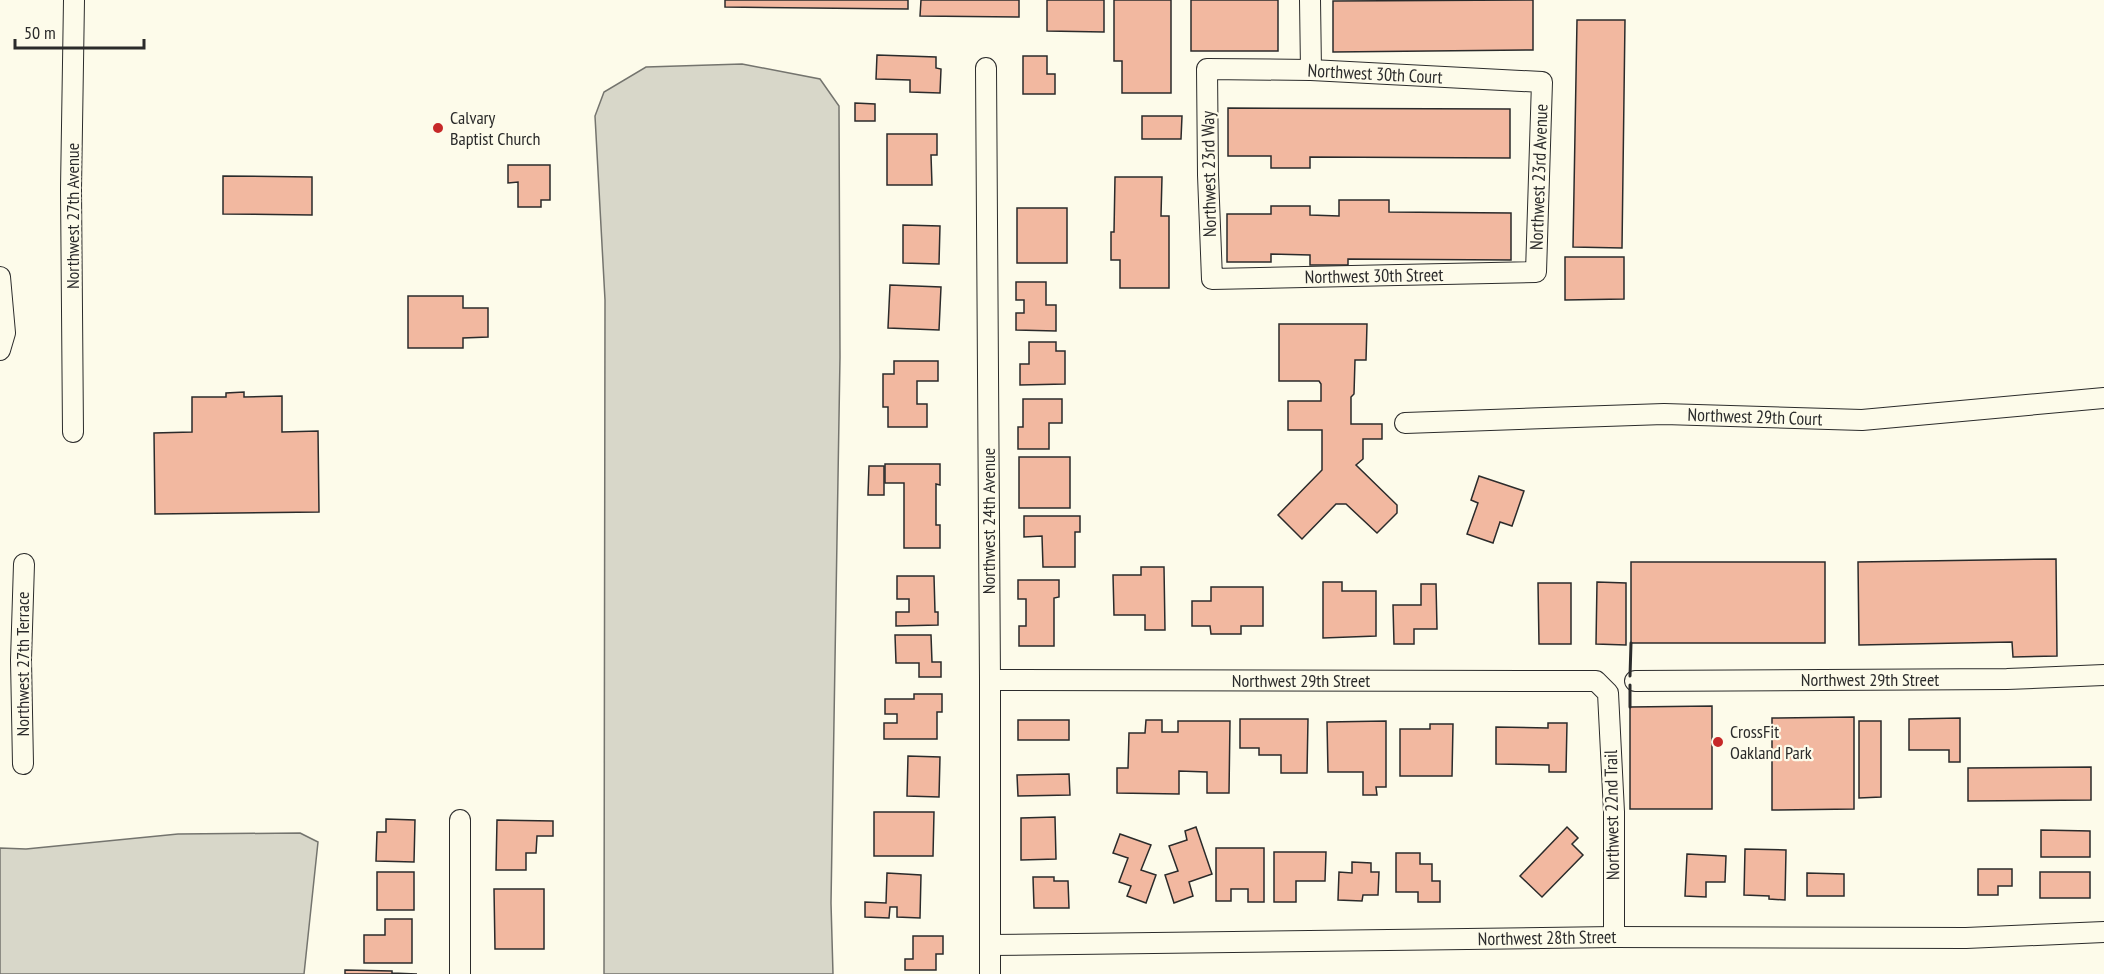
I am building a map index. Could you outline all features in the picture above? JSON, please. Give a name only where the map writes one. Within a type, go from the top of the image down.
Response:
[{"type":"street","name":"Northwest 27th Avenue","points":[[73,432],[71,189],[74,0]]},
{"type":"street","points":[[1310,0],[1311,70]]},
{"type":"street","name":"Northwest 24th Avenue","points":[[986,69],[990,974]]},
{"type":"street","name":"Northwest 30th Court","points":[[1207,69],[1311,70],[1542,82]]},
{"type":"street","name":"Northwest 23rd Way","points":[[1207,69],[1212,279]]},
{"type":"street","name":"Northwest 23rd Avenue","points":[[1536,272],[1542,82]]},
{"type":"street","name":"Northwest 30th Street","points":[[1212,279],[1536,272]]},
{"type":"street","points":[[0,277],[5,333],[0,350]]},
{"type":"street","name":"Northwest 29th Court","points":[[1405,423],[1664,414],[1862,420],[2104,398]]},
{"type":"street","name":"Northwest 27th Terrace","points":[[23,764],[21,660],[24,564]]},
{"type":"street","name":"Northwest 29th Street","points":[[1635,681],[2007,679],[2104,675]]},
{"type":"street","name":"Northwest 29th Street","points":[[990,680],[1596,681],[1608,693]]},
{"type":"street","name":"Northwest 22nd Trail","points":[[1608,693],[1614,812],[1614,937]]},
{"type":"street","points":[[460,820],[460,974]]},
{"type":"street","name":"Northwest 28th Street","points":[[990,945],[1614,937],[1966,938],[2104,932]]},
{"type":"shaded area","points":[[742,64],[820,79],[839,106],[840,357],[831,903],[833,974],[604,974],[605,300],[595,116],[604,92],[646,67]]},
{"type":"shaded area","points":[[300,833],[318,842],[304,974],[0,974],[0,848],[26,849],[178,834]]},
{"type":"building","points":[[725,0],[908,0],[908,9],[725,7]]},
{"type":"building","points":[[921,0],[1019,0],[1019,17],[920,16]]},
{"type":"building","points":[[1047,0],[1104,0],[1104,32],[1047,31]]},
{"type":"building","points":[[1114,0],[1171,0],[1171,93],[1122,93],[1122,61],[1114,61]]},
{"type":"building","points":[[1191,0],[1278,0],[1278,51],[1191,51]]},
{"type":"building","points":[[1533,0],[1533,50],[1333,52],[1333,1]]},
{"type":"building","points":[[1577,20],[1625,20],[1622,248],[1573,247]]},
{"type":"building","points":[[877,55],[936,57],[936,68],[941,69],[940,93],[910,92],[910,80],[876,79]]},
{"type":"building","points":[[1023,56],[1047,56],[1047,74],[1055,74],[1055,94],[1023,94]]},
{"type":"building","points":[[855,103],[875,104],[875,121],[855,121]]},
{"type":"building","points":[[1228,108],[1510,109],[1510,158],[1310,157],[1310,168],[1271,168],[1271,156],[1228,156]]},
{"type":"building","points":[[1142,116],[1182,116],[1181,139],[1142,139]]},
{"type":"building","points":[[887,134],[937,134],[937,155],[931,155],[932,185],[887,185]]},
{"type":"building","points":[[508,165],[550,165],[550,200],[541,200],[541,207],[518,207],[518,182],[508,183]]},
{"type":"building","points":[[223,176],[312,177],[312,215],[223,214]]},
{"type":"building","points":[[1115,177],[1162,177],[1161,216],[1169,216],[1169,288],[1120,288],[1120,260],[1111,260]]},
{"type":"building","points":[[1339,200],[1389,200],[1389,212],[1511,213],[1511,260],[1348,259],[1348,265],[1310,265],[1310,255],[1271,254],[1271,262],[1227,262],[1227,214],[1271,214],[1271,206],[1310,206],[1310,215],[1339,216]]},
{"type":"building","points":[[1017,208],[1067,208],[1067,263],[1017,263]]},
{"type":"building","points":[[903,225],[940,226],[939,264],[903,263]]},
{"type":"building","points":[[1565,257],[1624,257],[1624,299],[1565,300]]},
{"type":"building","points":[[1016,282],[1046,282],[1046,305],[1056,305],[1056,331],[1016,330],[1016,313],[1024,313],[1024,300],[1016,300]]},
{"type":"building","points":[[890,285],[941,287],[939,330],[888,328]]},
{"type":"building","points":[[408,296],[463,296],[463,308],[488,308],[488,337],[463,338],[463,348],[408,348]]},
{"type":"building","points":[[1279,324],[1367,324],[1366,360],[1355,360],[1351,424],[1382,424],[1382,439],[1363,439],[1363,459],[1356,465],[1397,505],[1397,513],[1377,533],[1346,504],[1336,504],[1302,539],[1278,515],[1322,470],[1322,430],[1288,430],[1288,401],[1321,401],[1321,384],[1319,381],[1279,381]]},
{"type":"building","points":[[1029,342],[1056,342],[1056,351],[1065,351],[1065,384],[1020,385],[1020,364],[1029,364]]},
{"type":"building","points":[[894,361],[938,361],[938,381],[917,381],[917,404],[927,404],[927,427],[888,427],[888,407],[883,407],[883,374],[894,374]]},
{"type":"building","points":[[244,392],[244,397],[282,396],[282,432],[318,431],[319,512],[155,514],[154,433],[192,432],[192,397],[226,397],[226,393]]},
{"type":"building","points":[[1023,399],[1062,399],[1062,423],[1049,423],[1049,449],[1018,449],[1018,427],[1023,427]]},
{"type":"building","points":[[1019,457],[1070,457],[1070,508],[1019,508]]},
{"type":"building","points":[[885,464],[940,464],[940,485],[936,484],[936,525],[940,525],[940,548],[904,548],[904,483],[885,483]]},
{"type":"building","points":[[869,466],[884,466],[884,495],[868,495]]},
{"type":"building","points":[[1479,476],[1524,491],[1512,526],[1500,522],[1493,543],[1467,534],[1478,503],[1471,500]]},
{"type":"building","points":[[1024,516],[1080,516],[1080,532],[1075,532],[1075,567],[1043,567],[1042,536],[1024,537]]},
{"type":"building","points":[[2056,559],[2057,656],[2013,657],[2012,642],[1859,645],[1858,562]]},
{"type":"building","points":[[1631,562],[1825,562],[1825,643],[1631,643]]},
{"type":"building","points":[[1141,567],[1164,567],[1165,630],[1145,630],[1145,615],[1114,615],[1113,575],[1141,575]]},
{"type":"building","points":[[897,576],[934,576],[935,612],[938,612],[938,625],[896,626],[896,612],[909,612],[909,599],[897,599]]},
{"type":"building","points":[[1018,580],[1059,580],[1059,597],[1054,598],[1054,646],[1019,646],[1019,626],[1026,626],[1026,599],[1018,599]]},
{"type":"building","points":[[1323,582],[1342,582],[1342,591],[1376,591],[1376,636],[1323,638]]},
{"type":"building","points":[[1597,582],[1626,583],[1626,645],[1596,644]]},
{"type":"building","points":[[1538,583],[1571,583],[1571,644],[1539,644]]},
{"type":"building","points":[[1421,584],[1436,584],[1437,629],[1414,629],[1414,644],[1394,644],[1393,605],[1421,605]]},
{"type":"building","points":[[1211,587],[1263,587],[1263,626],[1241,626],[1241,634],[1211,634],[1210,626],[1192,626],[1192,601],[1211,601]]},
{"type":"building","points":[[895,635],[931,635],[932,662],[941,662],[941,677],[919,677],[919,663],[896,663]]},
{"type":"building","points":[[914,694],[942,694],[942,712],[937,712],[937,739],[884,739],[884,723],[897,723],[897,714],[885,714],[885,699],[914,699]]},
{"type":"building","points":[[1712,706],[1712,809],[1630,809],[1630,707]]},
{"type":"building","points":[[1854,717],[1854,809],[1772,810],[1772,718]]},
{"type":"building","points":[[1960,718],[1960,762],[1949,762],[1949,750],[1909,750],[1909,719]]},
{"type":"building","points":[[1240,719],[1308,719],[1307,773],[1281,773],[1281,755],[1259,755],[1259,748],[1240,748]]},
{"type":"building","points":[[1018,720],[1069,720],[1069,740],[1018,740]]},
{"type":"building","points":[[1146,720],[1162,720],[1162,732],[1178,732],[1178,721],[1230,721],[1229,793],[1207,793],[1207,772],[1179,771],[1179,794],[1117,793],[1117,768],[1128,768],[1129,733],[1145,733]]},
{"type":"building","points":[[1386,721],[1386,787],[1376,787],[1377,795],[1363,795],[1363,772],[1328,772],[1327,722]]},
{"type":"building","points":[[1859,721],[1881,721],[1881,797],[1859,798]]},
{"type":"building","points":[[1548,723],[1567,723],[1566,772],[1549,772],[1549,765],[1496,764],[1496,727],[1548,728]]},
{"type":"building","points":[[1430,724],[1453,724],[1452,776],[1400,776],[1400,729],[1430,729]]},
{"type":"building","points":[[908,756],[940,757],[939,797],[907,796]]},
{"type":"building","points":[[2091,767],[2091,800],[1968,801],[1968,768]]},
{"type":"building","points":[[1069,774],[1070,795],[1018,796],[1017,775]]},
{"type":"building","points":[[874,812],[934,812],[933,856],[874,856]]},
{"type":"building","points":[[1055,817],[1056,859],[1021,860],[1021,818]]},
{"type":"building","points":[[386,819],[415,820],[414,862],[376,861],[377,832],[386,832]]},
{"type":"building","points":[[497,820],[553,821],[553,836],[537,836],[536,853],[526,853],[526,870],[496,870]]},
{"type":"building","points":[[1196,827],[1212,874],[1189,882],[1193,896],[1174,903],[1165,875],[1178,871],[1169,846],[1187,840],[1185,831]]},
{"type":"building","points":[[1567,827],[1578,838],[1572,844],[1583,855],[1542,897],[1520,876]]},
{"type":"building","points":[[2041,830],[2090,831],[2090,857],[2041,857]]},
{"type":"building","points":[[1120,834],[1151,845],[1141,870],[1156,875],[1146,903],[1127,896],[1131,886],[1119,882],[1128,858],[1113,853]]},
{"type":"building","points":[[1216,848],[1264,848],[1264,902],[1248,902],[1248,889],[1231,889],[1231,901],[1216,901]]},
{"type":"building","points":[[1745,849],[1786,850],[1785,900],[1769,899],[1769,896],[1744,895]]},
{"type":"building","points":[[1274,852],[1326,852],[1325,881],[1296,881],[1296,902],[1274,902]]},
{"type":"building","points":[[1396,853],[1420,853],[1420,864],[1432,864],[1432,881],[1440,881],[1440,902],[1418,902],[1418,892],[1396,892]]},
{"type":"building","points":[[1687,854],[1726,856],[1725,882],[1706,882],[1706,897],[1685,896]]},
{"type":"building","points":[[1352,862],[1371,863],[1371,872],[1379,872],[1378,895],[1363,895],[1362,901],[1338,900],[1339,872],[1352,873]]},
{"type":"building","points":[[1978,869],[2012,869],[2012,886],[1998,886],[1998,895],[1978,895]]},
{"type":"building","points":[[377,872],[414,872],[414,910],[377,910]]},
{"type":"building","points":[[2040,872],[2090,872],[2090,898],[2040,898]]},
{"type":"building","points":[[887,873],[921,875],[920,918],[897,917],[897,907],[890,907],[889,918],[865,917],[865,902],[886,903]]},
{"type":"building","points":[[1807,873],[1844,874],[1844,896],[1807,896]]},
{"type":"building","points":[[1033,877],[1054,877],[1054,881],[1068,881],[1069,908],[1034,908]]},
{"type":"building","points":[[494,889],[544,889],[544,949],[495,949]]},
{"type":"building","points":[[385,919],[412,919],[412,963],[364,963],[364,935],[385,935]]},
{"type":"building","points":[[913,936],[943,936],[943,954],[936,954],[936,970],[905,970],[905,959],[913,959]]},
{"type":"building","points":[[345,970],[392,971],[392,973],[417,974],[345,974]]},
{"type":"wall","points":[[1630,676],[1631,643]]},
{"type":"wall","points":[[1630,685],[1630,707]]},
{"type":"place","name":"Calvary Baptist Church","points":[[438,128]]},
{"type":"place","name":"CrossFit Oakland Park","points":[[1718,742]]}]
